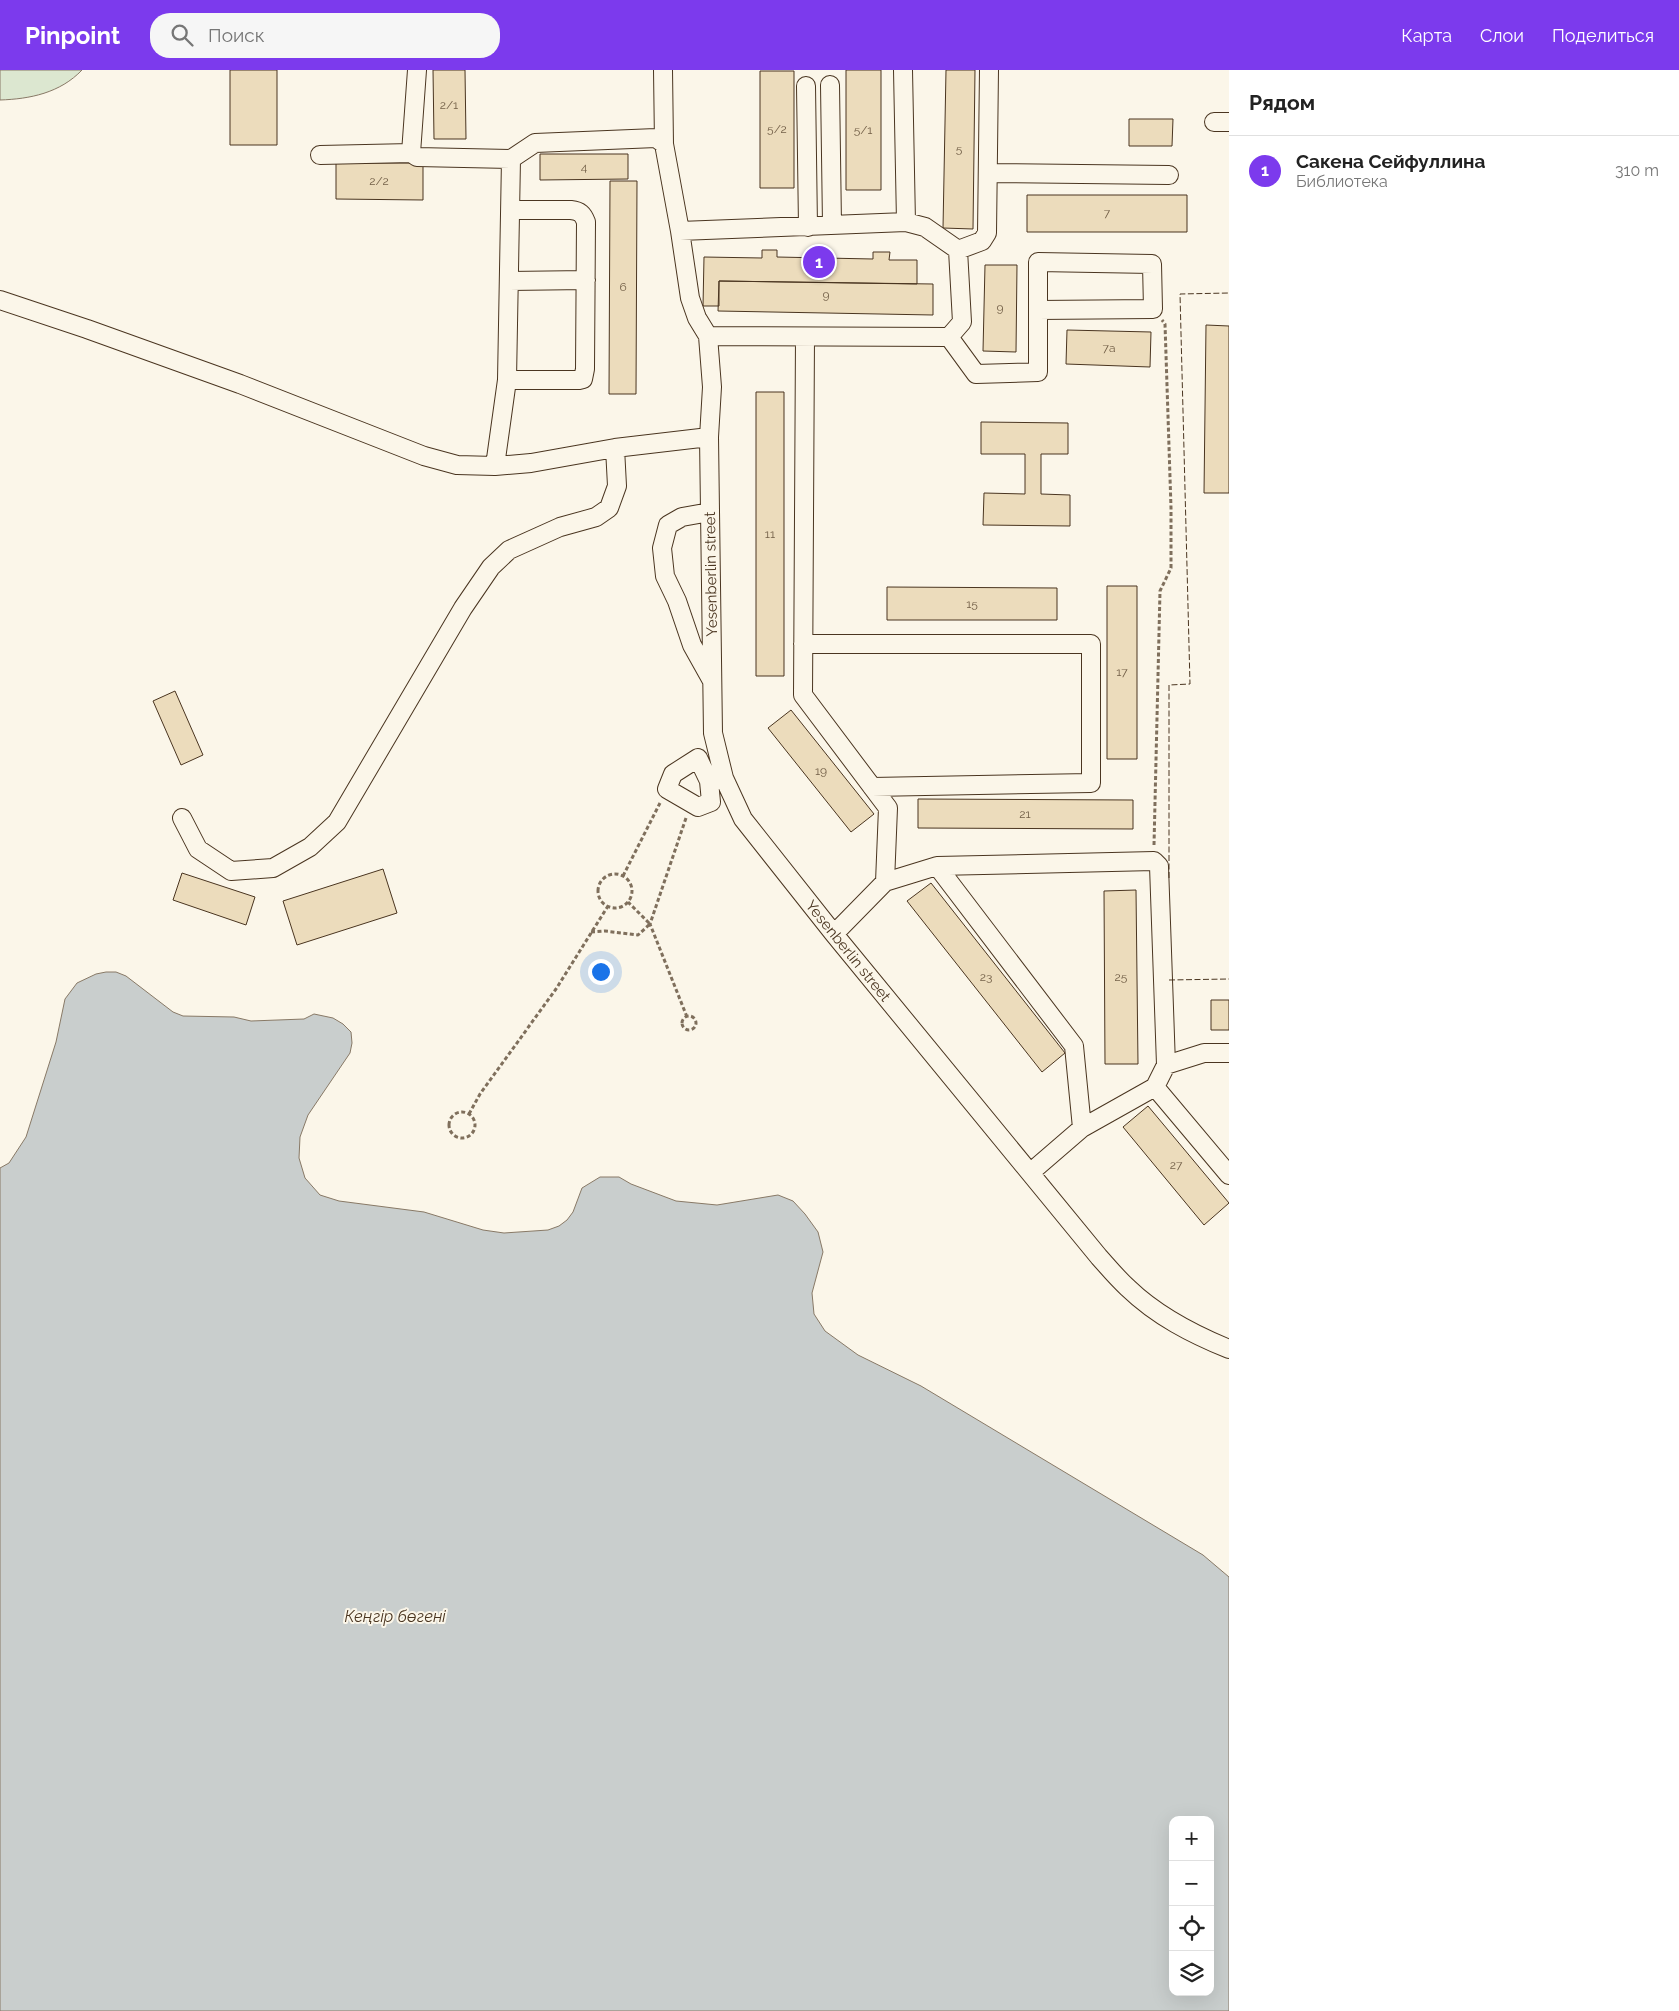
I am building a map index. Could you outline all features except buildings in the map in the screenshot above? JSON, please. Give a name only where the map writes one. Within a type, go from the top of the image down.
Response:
[{"type":"street","points":[[411,153],[416,70]]},
{"type":"street","points":[[663,70],[664,144],[690,298],[697,318],[708,336],[949,337],[962,322],[958,250]]},
{"type":"street","points":[[903,70],[906,222]]},
{"type":"street","points":[[958,250],[982,240],[987,233],[989,70]]},
{"type":"street","points":[[830,85],[832,225]]},
{"type":"street","points":[[806,86],[808,226]]},
{"type":"street","points":[[320,155],[411,153],[417,157],[511,159],[535,143],[656,138],[664,144]]},
{"type":"street","points":[[495,466],[507,380],[511,159]]},
{"type":"street","points":[[989,173],[1169,176]]},
{"type":"street","points":[[507,380],[583,379],[585,369],[586,222],[584,215],[578,211],[571,210],[510,210]]},
{"type":"street","points":[[680,231],[906,222],[926,227],[958,250]]},
{"type":"street","points":[[949,337],[976,374],[1038,372],[1038,310],[1038,262],[1152,264],[1153,310],[1038,310]]},
{"type":"street","points":[[509,281],[586,280]]},
{"type":"street","points":[[0,300],[240,384],[424,456],[457,465],[495,466],[531,463],[615,448],[708,437]]},
{"type":"street","name":"Yesenberlin street","points":[[708,336],[712,387],[708,437],[713,733],[716,779],[743,819],[834,934],[1099,1256],[1128,1288],[1163,1316],[1195,1335],[1229,1349]]},
{"type":"street","points":[[804,337],[803,695],[888,808],[885,882]]},
{"type":"street","points":[[182,818],[198,849],[230,871],[273,868],[310,847],[338,822],[463,608],[491,567],[509,550],[560,527],[596,516],[608,508],[617,486],[615,448]]},
{"type":"street","points":[[710,512],[682,517],[668,525],[662,548],[665,576],[677,601],[692,645],[712,681]]},
{"type":"street","points":[[803,644],[1091,644],[1091,783],[872,787]]},
{"type":"street","points":[[698,758],[716,779],[712,802],[698,807],[668,790],[673,774],[698,758]]},
{"type":"street","points":[[834,934],[885,882],[937,866],[1154,861],[1159,866],[1166,1065],[1154,1087],[1082,1128],[1031,1172]]},
{"type":"street","points":[[937,866],[1074,1046],[1082,1128]]},
{"type":"street","points":[[1166,1065],[1204,1053],[1229,1053]]},
{"type":"street","points":[[1154,1087],[1229,1175]]},
{"type":"path","points":[[1153,310],[1165,324],[1171,508],[1171,568],[1160,591],[1154,861]]},
{"type":"path","points":[[623,876],[668,790]]},
{"type":"path","points":[[591,932],[605,931],[638,936],[650,924],[691,803]]},
{"type":"path","points":[[611,874],[623,876],[630,882],[632,887],[631,897],[628,902],[619,907],[608,906],[600,898],[599,886],[601,881],[611,874]]},
{"type":"path","points":[[628,902],[650,924],[687,1017]]},
{"type":"path","points":[[469,1114],[480,1094],[556,989],[608,906]]},
{"type":"path","points":[[687,1017],[691,1017],[695,1022],[692,1029],[688,1030],[683,1026],[682,1022],[687,1017]]},
{"type":"path","points":[[458,1112],[469,1114],[474,1122],[473,1130],[463,1138],[455,1136],[449,1125],[451,1117],[458,1112]]},
{"type":"green space","points":[[0,70],[82,70],[64,84],[44,93],[0,100]]},
{"type":"water","name":"Кеңгір бөгені","points":[[116,972],[126,976],[173,1012],[183,1016],[234,1017],[251,1021],[304,1019],[314,1014],[333,1018],[343,1024],[351,1032],[352,1043],[350,1053],[308,1115],[300,1137],[299,1158],[305,1178],[320,1195],[339,1201],[424,1212],[483,1230],[504,1233],[548,1230],[559,1226],[573,1212],[582,1188],[600,1177],[619,1177],[631,1184],[676,1201],[717,1205],[778,1195],[793,1201],[818,1232],[823,1252],[812,1293],[814,1314],[825,1331],[858,1355],[921,1386],[1203,1555],[1229,1577],[1229,2011],[0,2011],[0,1168],[9,1163],[26,1137],[56,1042],[65,999],[77,983],[96,974]]},
{"type":"fence","points":[[1169,878],[1169,685],[1190,684],[1180,294],[1229,293]]},
{"type":"fence","points":[[1169,980],[1229,979]]},
{"type":"place","name":"Сакена Сейфуллина","points":[[819,262]]}]
